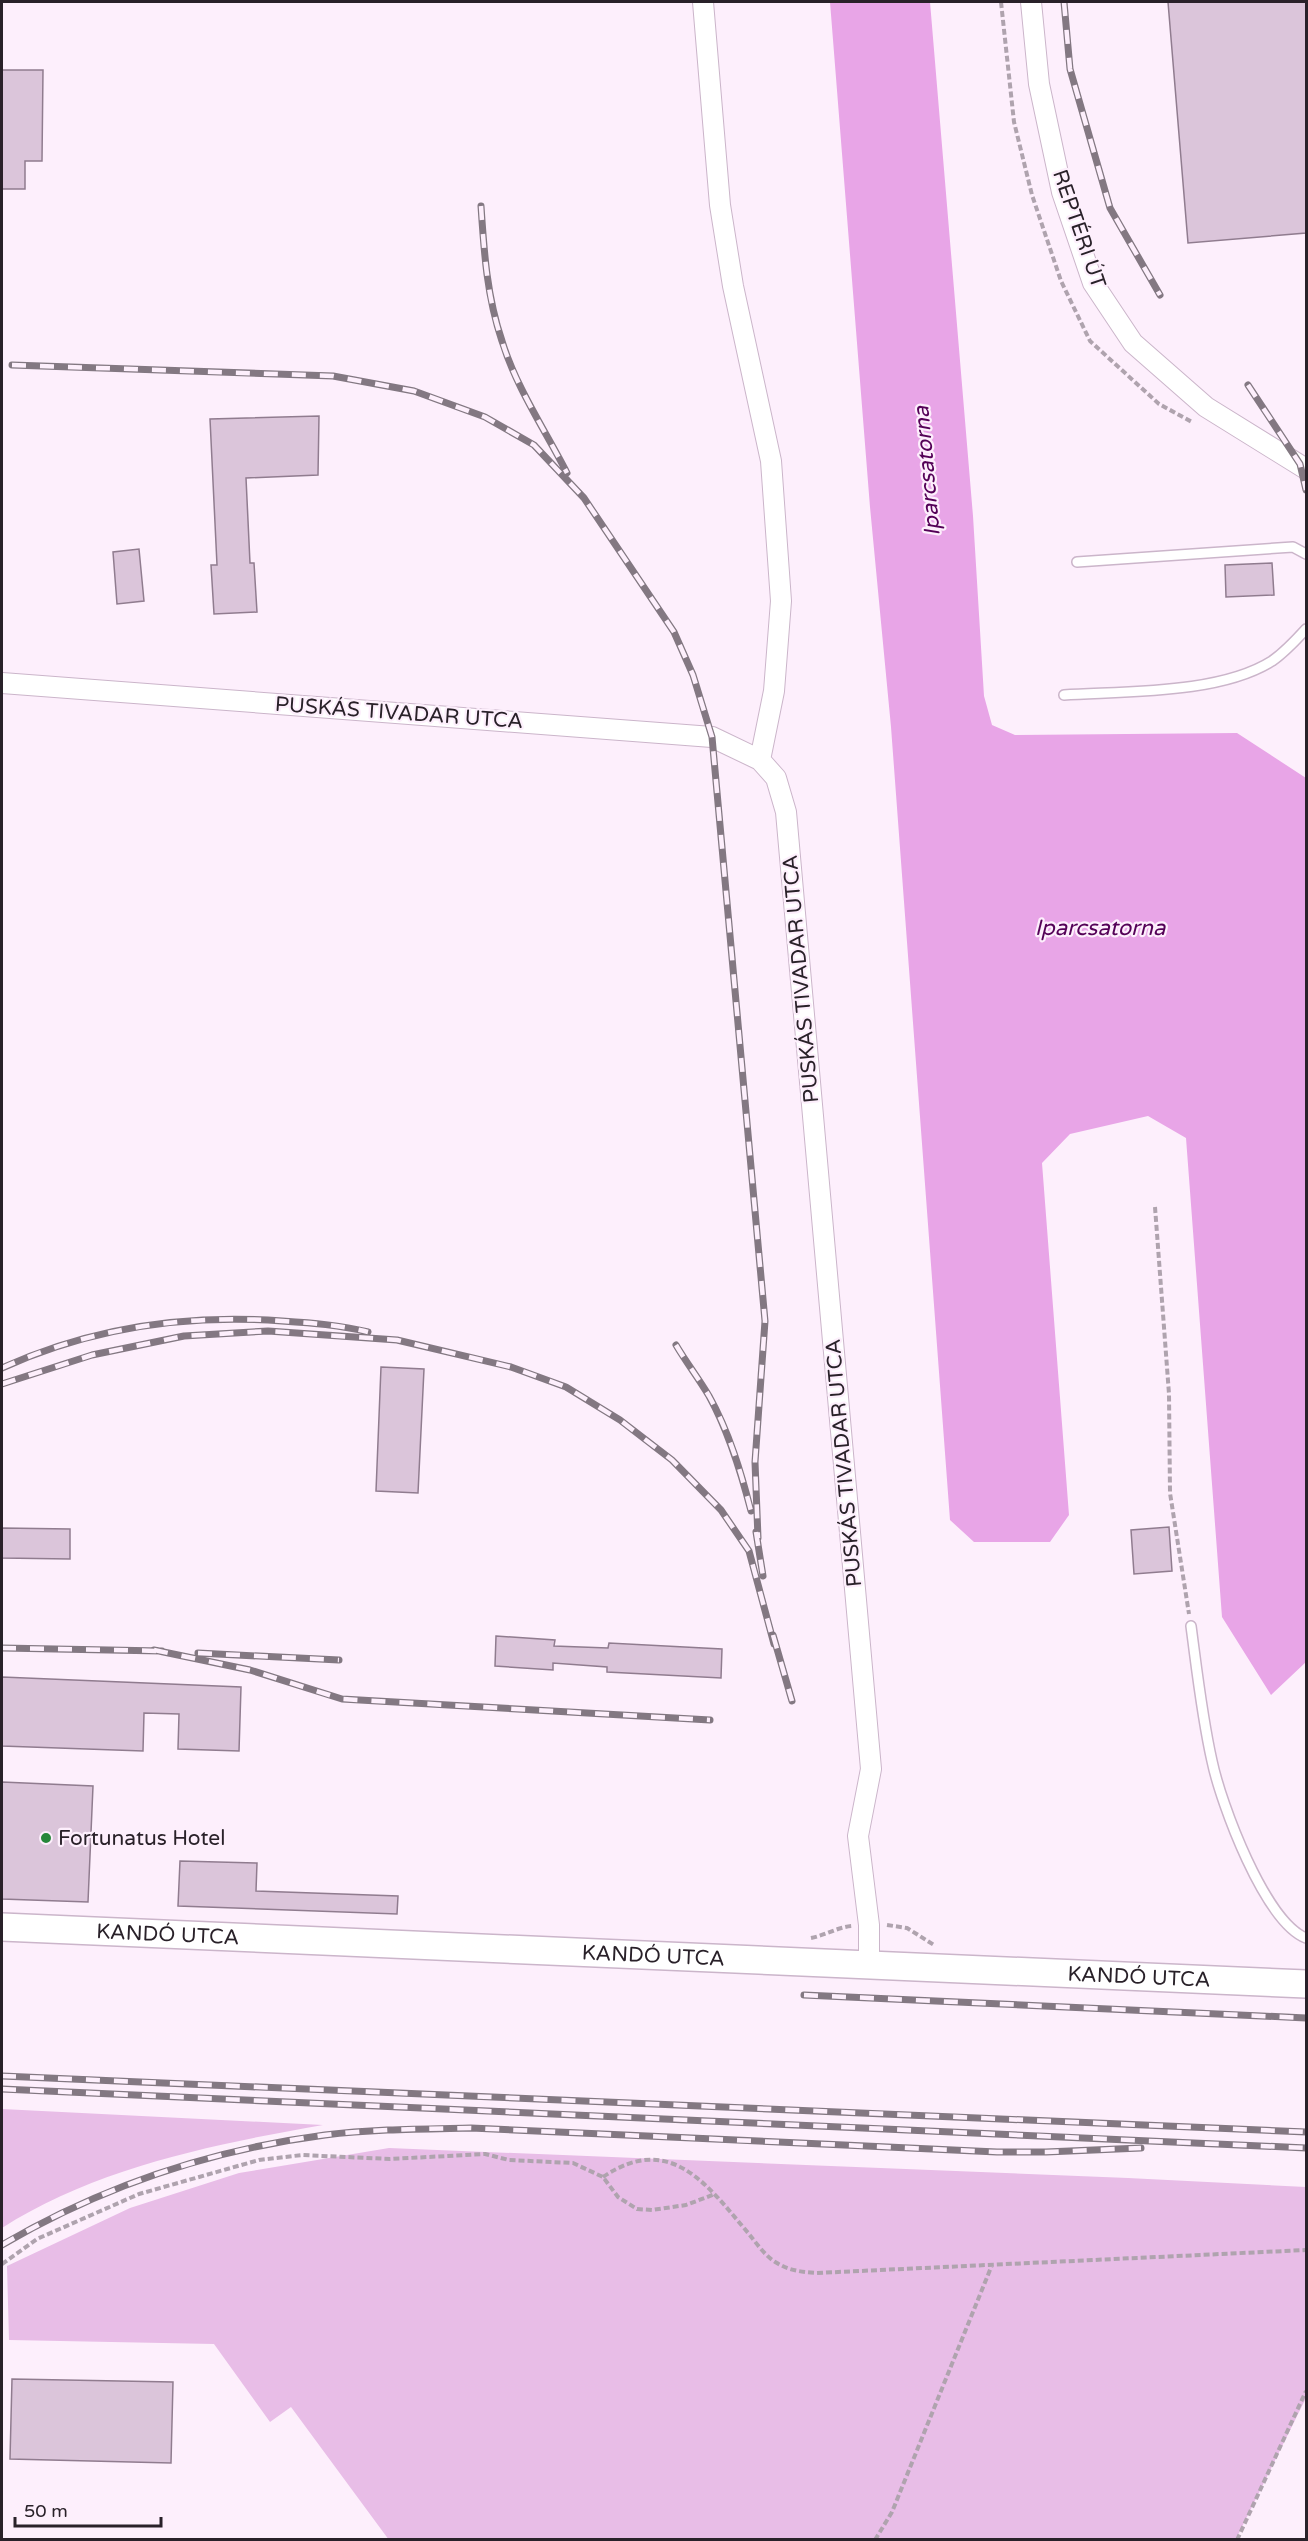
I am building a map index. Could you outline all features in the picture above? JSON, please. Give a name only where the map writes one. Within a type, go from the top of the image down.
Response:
[{"type":"street","points":[[703,2],[720,205],[733,286],[772,473],[781,601],[774,691],[760,760]]},
{"type":"street","name":"REPTÉRI ÚT","points":[[1030,2],[1039,84],[1062,192],[1093,283],[1133,343],[1206,407],[1306,469]]},
{"type":"street","name":"PUSKÁS TIVADAR UTCA","points":[[2,682],[712,737],[760,760],[776,778],[786,812],[871,1769],[858,1836],[869,1925],[869,1966]]},
{"type":"street","name":"KANDÓ UTCA","points":[[2,1927],[1306,1984]]},
{"type":"lane","points":[[1077,562],[1293,547],[1306,554]]},
{"type":"lane","points":[[1064,695],[1204,685],[1239,677],[1273,660],[1306,629]]},
{"type":"lane","points":[[1191,1626],[1198,1686],[1212,1764],[1231,1822],[1261,1889],[1281,1920],[1306,1938]]},
{"type":"path","points":[[1155,1207],[1169,1394],[1170,1494],[1191,1626]]},
{"type":"path","points":[[2,2264],[37,2239],[139,2194],[259,2160],[302,2155],[390,2159],[485,2154],[509,2160],[573,2163],[603,2177],[618,2197],[637,2209],[652,2210],[686,2205],[715,2194]]},
{"type":"path","points":[[603,2177],[632,2163],[657,2158],[675,2163],[697,2176],[775,2263],[796,2271],[817,2273],[1306,2250]]},
{"type":"path","points":[[875,2540],[892,2512],[992,2265]]},
{"type":"path","points":[[1237,2540],[1306,2391]]},
{"type":"shaded area","points":[[2,2109],[323,2125],[198,2150],[116,2174],[38,2207],[2,2228]]},
{"type":"shaded area","points":[[389,2148],[1306,2187],[1306,2398],[1236,2539],[389,2540],[291,2407],[270,2422],[214,2344],[9,2340],[7,2266],[130,2208],[239,2173]]},
{"type":"water","name":"Iparcsatorna","points":[[830,2],[930,2],[973,516],[984,696],[992,725],[1015,735],[1237,733],[1306,778],[1306,1662],[1271,1695],[1222,1617],[1186,1138],[1148,1116],[1070,1134],[1042,1163],[1069,1515],[1050,1542],[974,1542],[950,1520],[891,727],[870,507]]},
{"type":"building","points":[[1168,2],[1306,2],[1306,233],[1188,243]]},
{"type":"building","points":[[2,70],[43,70],[42,161],[25,161],[25,189],[2,189]]},
{"type":"building","points":[[319,416],[318,475],[246,478],[250,563],[254,563],[257,612],[214,614],[211,565],[217,565],[210,419]]},
{"type":"building","points":[[139,549],[144,601],[117,604],[113,552]]},
{"type":"building","points":[[1272,563],[1274,595],[1226,597],[1225,565]]},
{"type":"building","points":[[381,1367],[424,1369],[418,1493],[376,1491]]},
{"type":"building","points":[[1169,1527],[1172,1571],[1134,1574],[1131,1530]]},
{"type":"building","points":[[2,1528],[70,1529],[70,1559],[2,1558]]},
{"type":"building","points":[[496,1636],[555,1640],[554,1646],[608,1648],[609,1643],[722,1649],[721,1678],[607,1672],[607,1667],[553,1663],[553,1670],[495,1666]]},
{"type":"building","points":[[2,1677],[241,1687],[239,1751],[178,1749],[179,1714],[144,1713],[143,1751],[2,1746]]},
{"type":"building","name":"Fortunatus Hotel","points":[[2,1782],[93,1786],[88,1902],[2,1899]]},
{"type":"building","points":[[180,1861],[257,1863],[256,1891],[398,1896],[397,1914],[178,1906]]},
{"type":"building","points":[[12,2379],[173,2382],[171,2463],[10,2459]]},
{"type":"railway","points":[[1064,2],[1070,69],[1110,208],[1160,295]]},
{"type":"railway","points":[[481,206],[490,291],[502,341],[523,392],[567,473]]},
{"type":"railway","points":[[12,365],[333,376],[414,391],[485,417],[534,445],[584,498],[674,632],[693,675],[712,737],[765,1321],[755,1462],[758,1538]]},
{"type":"railway","points":[[1248,385],[1300,464],[1306,490]]},
{"type":"railway","points":[[2,1368],[69,1343],[104,1334],[174,1322],[246,1319],[336,1326],[368,1332]]},
{"type":"railway","points":[[2,1384],[92,1355],[184,1336],[268,1331],[397,1340],[511,1367],[566,1387],[620,1420],[672,1460],[721,1510],[749,1551],[774,1644]]},
{"type":"railway","points":[[676,1345],[709,1396],[723,1424],[739,1467],[751,1511]]},
{"type":"railway","points":[[756,1532],[763,1576]]},
{"type":"railway","points":[[773,1635],[792,1701]]},
{"type":"railway","points":[[2,1648],[162,1651]]},
{"type":"railway","points":[[154,1650],[250,1670],[342,1699],[710,1720]]},
{"type":"railway","points":[[198,1653],[339,1660]]},
{"type":"railway","points":[[804,1995],[1306,2018]]},
{"type":"railway","points":[[2,2076],[1306,2132]]},
{"type":"railway","points":[[2,2089],[1306,2148]]},
{"type":"railway","points":[[2,2245],[78,2205],[158,2174],[240,2150],[343,2133],[471,2128],[997,2152],[1141,2148]]},
{"type":"place","name":"Fortunatus Hotel","points":[[46,1838]]}]
